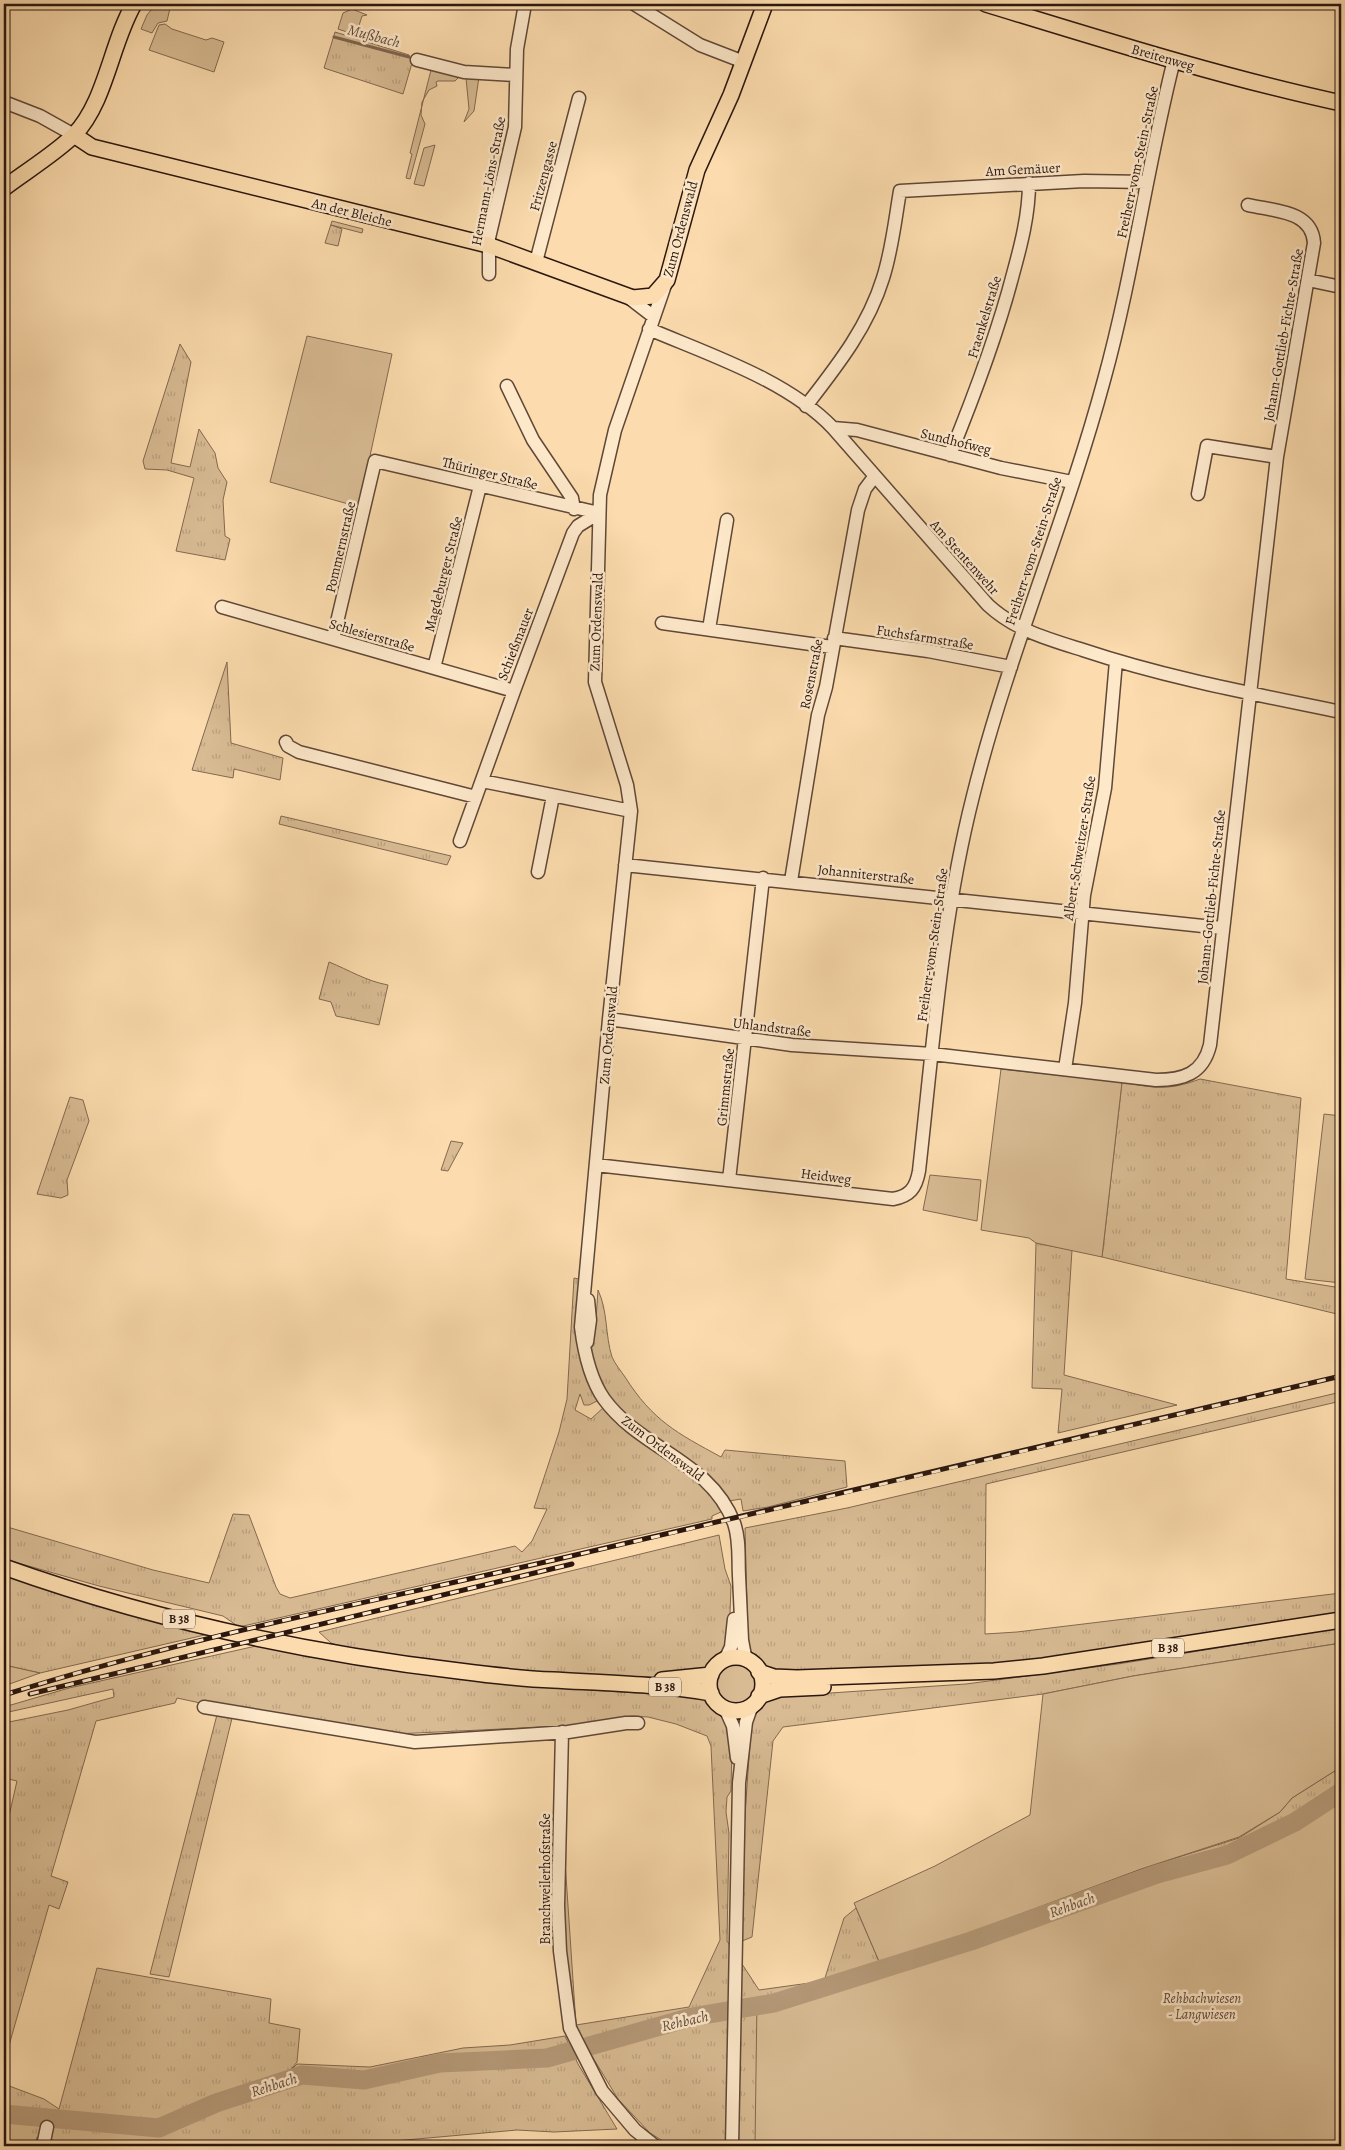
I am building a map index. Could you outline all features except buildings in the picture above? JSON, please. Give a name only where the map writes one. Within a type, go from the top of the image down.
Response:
[{"type":"main road","points":[[4,188],[74,135],[101,87],[120,33],[134,4]]},
{"type":"main road","name":"Zum Ordenswald","points":[[667,280],[697,170],[744,62],[765,4]]},
{"type":"main road","name":"Breitenweg","points":[[986,4],[1174,60],[1271,87],[1341,103]]},
{"type":"main road","name":"An der Bleiche","points":[[74,135],[92,147],[488,245],[628,297],[638,299],[653,296],[667,280]]},
{"type":"main road","name":"B 38","points":[[4,1567],[135,1608],[206,1626],[309,1648],[457,1671],[552,1680],[620,1682],[698,1678],[711,1675]]},
{"type":"main road","name":"B 38","points":[[756,1700],[780,1689],[926,1680],[1068,1663],[1341,1620]]},
{"type":"main road","points":[[739,1658],[755,1667],[762,1683],[756,1700],[738,1711],[725,1708],[716,1702],[711,1693],[711,1675],[718,1665],[725,1660],[739,1658]]},
{"type":"main road","name":"B 38","points":[[755,1667],[774,1677],[797,1678],[994,1671]]},
{"type":"main road","name":"B 38","points":[[620,1682],[711,1693]]},
{"type":"street","name":"Hermann-Löns-Straße","points":[[489,274],[488,245],[515,127],[518,35],[525,4]]},
{"type":"street","points":[[634,4],[700,45],[744,62]]},
{"type":"street","points":[[417,60],[464,72],[516,75]]},
{"type":"street","name":"Freiherr-vom-Stein-Straße","points":[[932,1054],[951,899],[973,796],[1010,667],[1072,482],[1111,355],[1174,60]]},
{"type":"street","name":"Fritzengasse","points":[[536,262],[579,98]]},
{"type":"street","points":[[4,102],[40,116],[74,135]]},
{"type":"street","name":"Am Gemäuer","points":[[806,406],[840,362],[867,318],[884,273],[900,191],[1029,183],[1147,182]]},
{"type":"street","name":"Fraenkelstraße","points":[[950,455],[981,377],[1004,309],[1021,243],[1029,183]]},
{"type":"street","name":"Johann-Gottlieb-Fichte-Straße","points":[[932,1054],[1170,1080],[1190,1075],[1207,1057],[1210,1045],[1277,457],[1314,243],[1307,221],[1297,216],[1248,205]]},
{"type":"street","name":"Zum Ordenswald","points":[[667,280],[608,454],[598,514],[595,682],[627,785],[631,810],[596,1165],[586,1291],[590,1320],[586,1349],[590,1369],[597,1387],[614,1410],[632,1428],[704,1478],[724,1504],[737,1535],[742,1640],[746,1656],[755,1667]]},
{"type":"street","points":[[1308,280],[1341,287]]},
{"type":"street","name":"An der Bleiche","points":[[628,297],[654,317]]},
{"type":"street","name":"Am Stentenwehr","points":[[650,329],[750,372],[806,406],[833,428],[988,605],[1002,618],[1023,630],[1116,661],[1173,677],[1341,712]]},
{"type":"street","points":[[507,386],[533,440],[572,498],[574,508]]},
{"type":"street","name":"Sundhofweg","points":[[833,428],[857,430],[950,455],[1072,482]]},
{"type":"street","points":[[1198,494],[1207,446],[1277,457]]},
{"type":"street","name":"Thüringer Straße","points":[[376,461],[598,514]]},
{"type":"street","name":"Pommernstraße","points":[[333,639],[376,461]]},
{"type":"street","name":"Rosenstraße","points":[[790,881],[818,715],[826,688],[858,510],[865,489],[874,477]]},
{"type":"street","name":"Magdeburger Straße","points":[[434,668],[480,486]]},
{"type":"street","name":"Schießmauer","points":[[460,841],[573,533],[578,526],[598,514]]},
{"type":"street","points":[[709,629],[727,520]]},
{"type":"street","name":"Schlesierstraße","points":[[222,607],[514,690]]},
{"type":"street","name":"Fuchsfarmstraße","points":[[662,623],[928,652],[1010,667]]},
{"type":"street","name":"Albert-Schweitzer-Straße","points":[[1065,1069],[1075,1003],[1082,914],[1105,788],[1116,661]]},
{"type":"street","points":[[286,742],[288,746],[299,752],[476,797]]},
{"type":"street","points":[[482,781],[631,810]]},
{"type":"street","points":[[538,872],[553,796]]},
{"type":"street","name":"Johanniterstraße","points":[[625,865],[763,878],[1222,928]]},
{"type":"street","name":"Grimmstraße","points":[[729,1180],[763,878]]},
{"type":"street","name":"Uhlandstraße","points":[[609,1019],[745,1039],[825,1048],[932,1054]]},
{"type":"street","name":"Heidweg","points":[[596,1165],[893,1199],[909,1194],[917,1182],[919,1171],[932,1054]]},
{"type":"street","name":"Zum Ordenswald","points":[[725,1660],[732,1642],[739,1577]]},
{"type":"street","points":[[732,2146],[739,1783],[746,1722],[756,1700]]},
{"type":"street","points":[[204,1707],[415,1742],[562,1732],[638,1723]]},
{"type":"street","points":[[725,1708],[733,1726],[739,1783]]},
{"type":"street","name":"Branchweilerhofstraße","points":[[562,1732],[558,1915],[560,1952],[570,2028],[585,2061],[602,2091],[634,2130],[654,2146]]},
{"type":"street","points":[[43,2146],[47,2127]]},
{"type":"green space","points":[[156,4],[171,4],[167,21],[158,23],[152,33],[141,29],[147,15]]},
{"type":"green space","points":[[352,9],[367,15],[362,16],[356,35],[338,29],[343,13]]},
{"type":"green space","points":[[165,24],[172,29],[206,40],[212,38],[224,42],[214,72],[149,50],[159,25]]},
{"type":"green space","points":[[335,32],[409,55],[412,63],[403,94],[324,68]]},
{"type":"green space","points":[[431,70],[462,74],[455,81],[436,82],[437,86],[429,90],[424,99]]},
{"type":"green space","points":[[479,77],[474,111],[464,122],[469,109],[466,78]]},
{"type":"green space","points":[[422,107],[421,115],[425,124],[410,179],[406,178],[412,154],[410,153]]},
{"type":"green space","points":[[435,145],[424,186],[414,184],[424,148]]},
{"type":"green space","points":[[332,221],[363,229],[362,233],[331,225],[342,229],[338,246],[325,243]]},
{"type":"green space","points":[[307,336],[392,354],[359,507],[270,482]]},
{"type":"green space","points":[[180,344],[191,362],[171,463],[190,467],[199,429],[215,453],[218,468],[227,482],[223,500],[225,536],[230,539],[225,560],[176,551],[194,478],[167,470],[145,469],[143,461]]},
{"type":"green space","points":[[227,662],[231,743],[283,758],[280,780],[234,769],[233,778],[192,770]]},
{"type":"green space","points":[[281,816],[451,856],[447,865],[279,824]]},
{"type":"green space","points":[[329,962],[365,978],[388,985],[379,1025],[336,1016],[331,1002],[319,999]]},
{"type":"green space","points":[[1001,1069],[1122,1082],[1102,1257],[1036,1243],[1029,1238],[981,1230]]},
{"type":"green space","points":[[1200,1079],[1301,1098],[1286,1279],[1341,1288],[1341,1315],[1102,1257],[1122,1082],[1143,1086],[1170,1087]]},
{"type":"green space","points":[[70,1097],[83,1100],[89,1121],[67,1180],[68,1195],[61,1198],[37,1194]]},
{"type":"green space","points":[[1324,1114],[1341,1116],[1341,1283],[1305,1279]]},
{"type":"green space","points":[[451,1141],[463,1143],[448,1171],[441,1170]]},
{"type":"green space","points":[[930,1175],[981,1180],[977,1221],[923,1210]]},
{"type":"green space","points":[[1036,1243],[1072,1250],[1064,1375],[1177,1405],[1058,1433],[1062,1389],[1032,1388]]},
{"type":"green space","points":[[574,1278],[579,1279],[576,1318],[599,1400],[589,1405],[584,1405],[580,1394],[575,1410],[591,1419],[604,1407],[624,1429],[695,1476],[723,1511],[712,1516],[712,1519],[239,1627],[223,1616],[99,1586],[4,1559],[4,1526],[153,1570],[209,1583],[233,1514],[249,1515],[276,1587],[280,1594],[290,1598],[515,1546],[522,1552],[532,1541],[547,1509],[534,1508],[559,1432],[567,1399]]},
{"type":"green space","points":[[598,1290],[603,1306],[613,1360],[635,1392],[667,1425],[691,1441],[721,1457],[725,1450],[845,1461],[847,1487],[768,1507],[743,1511],[741,1499],[729,1501],[716,1483],[699,1468],[643,1430],[611,1400],[600,1380],[592,1358]]},
{"type":"green space","points":[[1341,1392],[1341,1401],[986,1484],[985,1634],[1017,1632],[1341,1593],[1341,1615],[1061,1657],[990,1665],[768,1673],[751,1655],[748,1644],[745,1528],[847,1508]]},
{"type":"green space","points":[[719,1535],[725,1569],[731,1586],[729,1640],[723,1655],[705,1670],[684,1676],[596,1678],[449,1663],[346,1648],[331,1643],[319,1632]]},
{"type":"green space","points":[[4,1573],[209,1634],[40,1673],[4,1665]]},
{"type":"green space","points":[[1341,1628],[1341,1643],[1133,1676],[1043,1694],[783,1727],[773,1741],[752,1937],[742,1941],[741,1873],[752,1714],[760,1704],[770,1697],[966,1684],[1118,1664]]},
{"type":"green space","points":[[1341,1643],[1341,1767],[1292,1798],[1280,1812],[1239,1837],[1141,1869],[881,1966],[854,1903],[935,1866],[1030,1815],[1043,1694],[1133,1676]]},
{"type":"green space","points":[[265,1644],[306,1655],[416,1673],[536,1686],[697,1696],[711,1703],[720,1712],[726,1723],[730,1736],[732,1763],[731,1791],[727,1797],[726,1812],[729,1833],[727,1941],[759,1990],[824,1981],[844,1918],[856,1908],[881,1966],[1141,1869],[1239,1838],[1280,1812],[1292,1798],[1341,1767],[1341,2059],[847,2146],[671,2146],[650,2133],[618,2099],[581,2038],[576,2026],[554,1945],[565,1861],[576,2025],[689,2007],[720,1940],[711,1746],[707,1736],[676,1724],[648,1717],[632,1716],[565,1726],[395,1734],[234,1710],[169,1977],[150,1974],[219,1707],[177,1698],[175,1703],[96,1721],[51,1876],[68,1882],[59,1909],[49,1905],[4,2063],[4,1838],[17,1781],[4,1778],[4,1723],[68,1710],[114,1697],[113,1689],[4,1713],[4,1707],[69,1688]]},
{"type":"green space","points":[[4,1665],[40,1673],[4,1686]]},
{"type":"green space","points":[[736,1665],[750,1671],[756,1685],[750,1699],[736,1705],[722,1699],[716,1685],[722,1671]]},
{"type":"green space","name":"Rehbachwiesen - Langwiesen","points":[[1341,1783],[1341,2146],[755,2146],[757,2000],[798,1998],[826,1988],[852,1986],[890,1969],[906,1966],[1042,1915],[1133,1885],[1167,1867],[1239,1853],[1271,1834],[1296,1824],[1335,1786]]},
{"type":"green space","points":[[97,1968],[271,1999],[269,2023],[300,2029],[297,2062],[289,2072],[297,2064],[370,2067],[463,2048],[510,2045],[565,2036],[578,2064],[617,2129],[554,2132],[517,2130],[339,2146],[82,2146],[37,2137],[35,2146],[4,2146],[4,2084],[44,2099],[59,2109]]},
{"type":"waterway","name":"Mußbach","points":[[334,37],[409,57]]},
{"type":"waterway","name":"Rehbach","points":[[4,2114],[159,2128],[216,2103],[302,2075],[364,2080],[440,2063],[547,2058],[692,2017],[774,2003],[971,1941],[1157,1874],[1227,1855],[1295,1822],[1341,1792]]},
{"type":"railway","points":[[4,1695],[209,1638],[751,1515],[1341,1376]]},
{"type":"railway","points":[[30,1694],[572,1564]]}]
